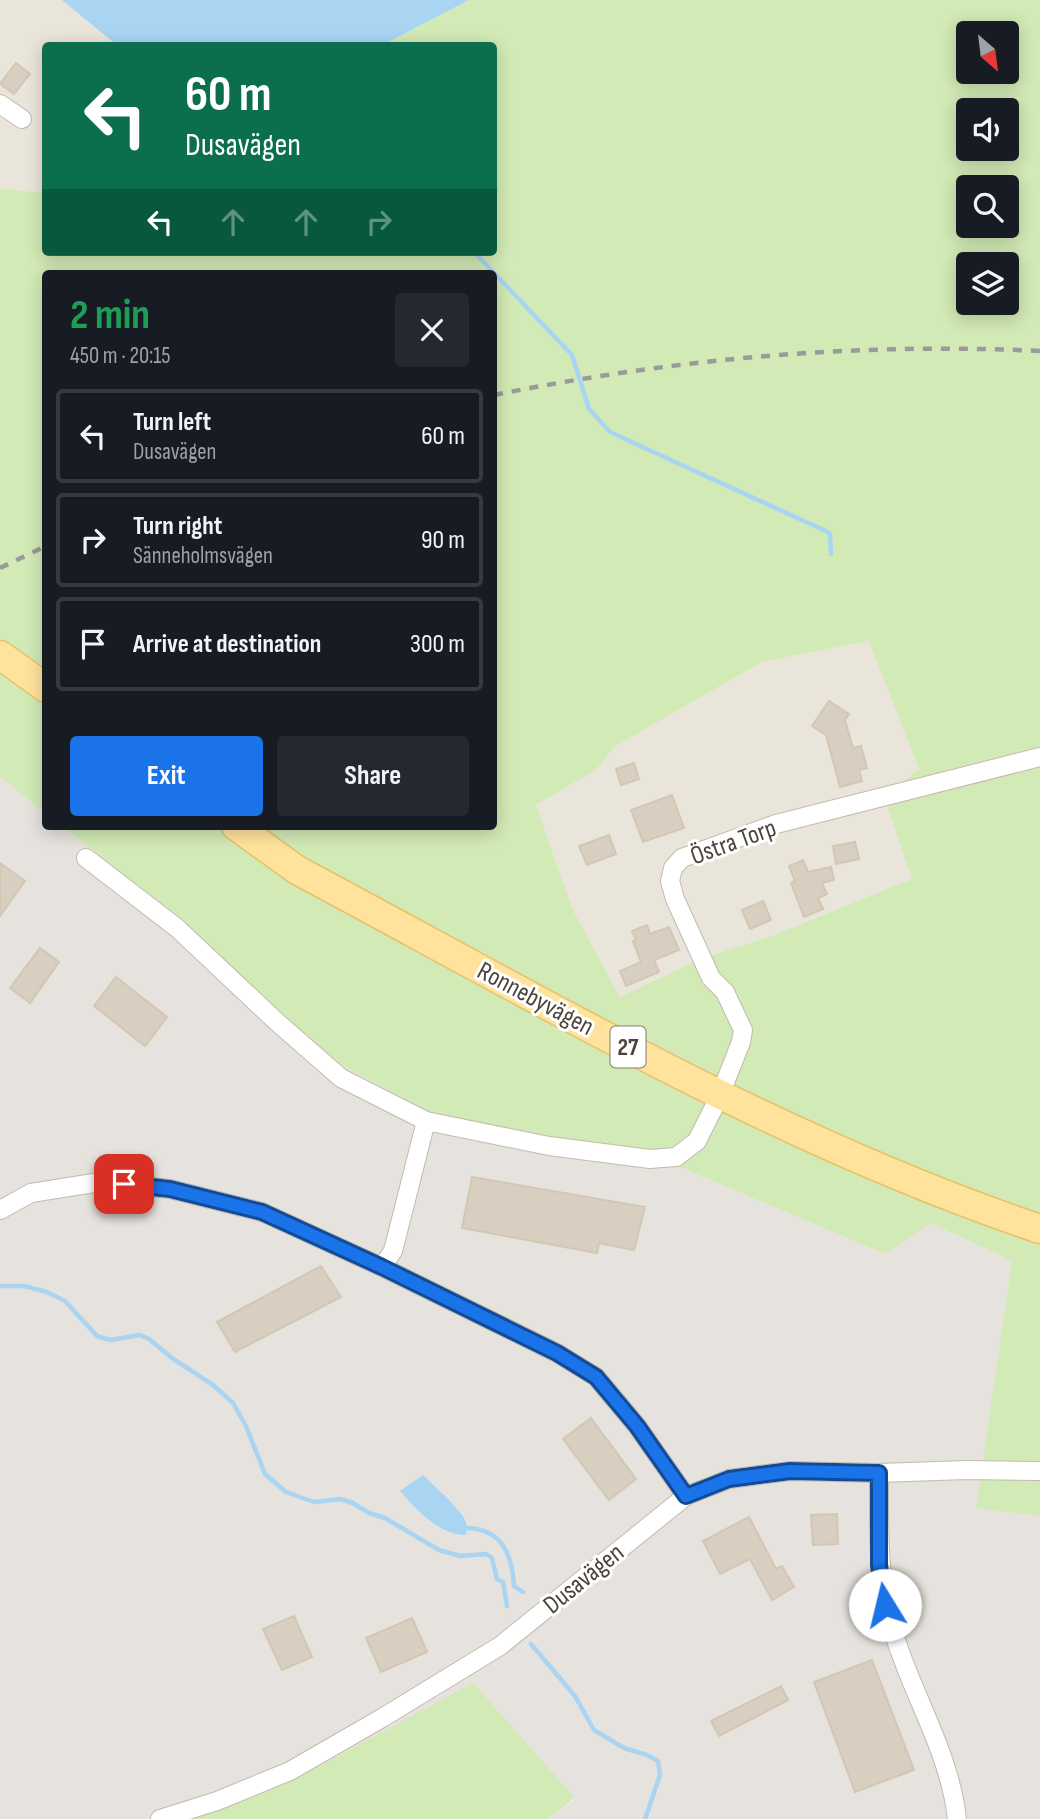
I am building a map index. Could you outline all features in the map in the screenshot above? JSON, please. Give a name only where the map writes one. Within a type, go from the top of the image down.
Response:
[{"type":"main road","points":[[2,657],[42,685]]},
{"type":"main road","name":"Ronnebyvägen","points":[[242,830],[297,870],[720,1095],[874,1165],[1040,1229]]},
{"type":"street","points":[[0,104],[22,119]]},
{"type":"street","name":"Östra Torp","points":[[86,858],[177,928],[278,1023],[341,1077],[426,1121],[549,1146],[650,1159],[676,1157],[696,1141],[720,1095],[741,1042],[743,1030],[726,992],[711,978],[674,899],[670,881],[673,868],[682,858],[776,824],[1040,757]]},
{"type":"street","points":[[382,1267],[393,1251],[426,1121]]},
{"type":"street","points":[[0,1210],[31,1193],[100,1182],[170,1189],[262,1212],[382,1267],[557,1353],[596,1377],[637,1426],[686,1496]]},
{"type":"street","name":"Dusavägen","points":[[160,1819],[217,1801],[290,1771],[488,1653],[686,1496],[729,1479],[790,1471],[1040,1471]]},
{"type":"street","points":[[879,1473],[879,1565],[885,1605],[895,1640],[946,1770],[957,1819]]},
{"type":"shaded area","points":[[0,0],[62,0],[114,42],[42,42],[42,193],[0,188]]},
{"type":"shaded area","points":[[870,641],[919,769],[884,796],[913,879],[774,935],[702,958],[620,997],[573,910],[536,805],[596,770],[614,747],[762,662]]},
{"type":"shaded area","points":[[0,777],[42,811],[42,830],[67,830],[156,901],[334,1061],[430,1112],[675,1165],[885,1254],[931,1223],[1012,1261],[977,1507],[1040,1516],[1040,1819],[548,1819],[575,1799],[316,1768],[191,1819],[0,1819]]},
{"type":"green space","points":[[469,0],[1040,0],[1040,1516],[976,1508],[1012,1261],[931,1223],[885,1254],[675,1165],[430,1112],[334,1061],[156,901],[67,830],[497,830],[497,270],[42,270],[42,811],[0,777],[0,188],[42,193],[42,256],[497,256],[497,42],[389,42]],"holes":[[[869,641],[919,769],[884,796],[912,879],[774,935],[702,958],[620,997],[573,910],[536,805],[596,770],[614,747],[762,662]]]},
{"type":"green space","points":[[473,1683],[575,1798],[548,1819],[191,1819],[316,1768]]},
{"type":"water","points":[[62,0],[469,0],[389,42],[113,42]]},
{"type":"water","points":[[423,1475],[463,1516],[468,1528],[465,1535],[455,1534],[437,1526],[400,1491]]},
{"type":"building","points":[[16,63],[30,74],[14,94],[0,84]]},
{"type":"building","points":[[829,701],[849,714],[845,720],[853,748],[861,746],[867,768],[859,770],[862,781],[840,787],[826,735],[812,726]]},
{"type":"building","points":[[634,763],[639,779],[621,785],[616,769]]},
{"type":"building","points":[[672,795],[684,828],[643,842],[631,810]]},
{"type":"building","points":[[609,835],[616,854],[587,865],[579,846]]},
{"type":"building","points":[[855,842],[859,859],[836,864],[833,846]]},
{"type":"building","points":[[803,860],[808,872],[831,867],[834,880],[822,883],[827,894],[818,898],[823,909],[804,917],[791,883],[795,881],[789,866]]},
{"type":"building","points":[[0,863],[25,881],[0,916]]},
{"type":"building","points":[[763,901],[771,920],[750,929],[742,910]]},
{"type":"building","points":[[647,925],[650,934],[669,927],[679,950],[654,960],[659,972],[626,986],[620,971],[641,962],[632,931]]},
{"type":"building","points":[[40,948],[59,962],[30,1003],[10,988]]},
{"type":"building","points":[[116,977],[167,1017],[145,1046],[94,1006]]},
{"type":"building","points":[[472,1177],[645,1207],[634,1250],[599,1243],[597,1253],[462,1228]]},
{"type":"building","points":[[321,1266],[341,1297],[235,1352],[217,1322]]},
{"type":"building","points":[[591,1418],[636,1479],[609,1500],[563,1439]]},
{"type":"building","points":[[837,1514],[838,1544],[813,1545],[811,1515]]},
{"type":"building","points":[[749,1517],[776,1569],[782,1566],[794,1587],[772,1600],[750,1559],[720,1574],[703,1541]]},
{"type":"building","points":[[294,1616],[312,1657],[282,1670],[263,1629]]},
{"type":"building","points":[[412,1618],[427,1652],[381,1672],[366,1638]]},
{"type":"building","points":[[872,1660],[914,1770],[855,1792],[814,1682]]},
{"type":"building","points":[[781,1686],[788,1700],[719,1736],[711,1721]]},
{"type":"waterway","points":[[478,256],[491,270]]},
{"type":"waterway","points":[[497,276],[572,355],[589,409],[610,432],[830,533],[831,554]]},
{"type":"waterway","points":[[0,1286],[24,1286],[47,1292],[65,1301],[97,1336],[110,1340],[140,1335],[149,1339],[213,1385],[233,1403],[246,1426],[265,1474],[286,1492],[314,1502],[340,1499],[353,1503],[369,1513],[385,1518],[439,1550],[460,1556],[486,1554],[492,1558],[497,1579],[503,1582],[507,1606]]},
{"type":"waterway","points":[[468,1528],[480,1530],[497,1539],[508,1555],[514,1586],[523,1592]]},
{"type":"waterway","points":[[531,1644],[575,1696],[594,1730],[624,1748],[658,1761],[660,1775],[645,1819]]},
{"type":"railway","points":[[497,394],[629,372],[766,356],[902,349],[1040,351]]},
{"type":"railway","points":[[0,568],[42,548]]},
{"type":"route","points":[[124,1184],[170,1189],[262,1212],[382,1267],[557,1353],[596,1377],[637,1426],[686,1496],[729,1479],[790,1471],[879,1473],[879,1565],[885,1605]]}]
